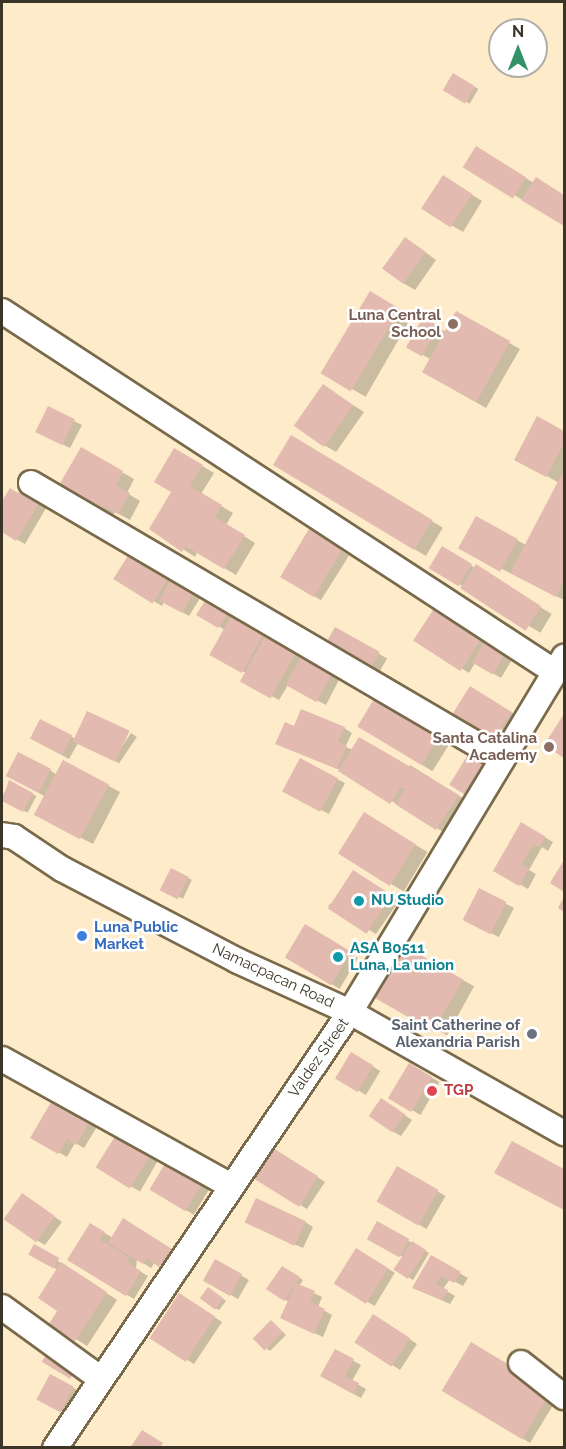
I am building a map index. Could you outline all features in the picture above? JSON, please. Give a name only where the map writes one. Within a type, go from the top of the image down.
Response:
[{"type":"street","points":[[2,311],[560,664]]},
{"type":"street","points":[[31,483],[502,759]]},
{"type":"street","name":"Valdez Street","points":[[55,1448],[350,1012],[560,664]]},
{"type":"street","name":"Namacpacan Road","points":[[8,836],[62,868],[238,961],[350,1012],[564,1133]]},
{"type":"street","points":[[2,1059],[231,1185]]},
{"type":"street","points":[[2,1307],[101,1379]]},
{"type":"street","points":[[521,1363],[564,1397]]},
{"type":"building","points":[[453,73],[475,86],[465,104],[443,90]]},
{"type":"building","points":[[476,146],[526,177],[513,198],[463,167]]},
{"type":"building","points":[[443,175],[472,194],[451,228],[421,209]]},
{"type":"building","points":[[536,177],[564,195],[564,226],[521,200]]},
{"type":"building","points":[[405,237],[426,252],[403,284],[382,269]]},
{"type":"building","points":[[370,291],[400,309],[351,391],[321,373]]},
{"type":"building","points":[[456,311],[510,341],[476,402],[422,372]]},
{"type":"building","points":[[423,317],[439,326],[422,356],[406,348]]},
{"type":"building","points":[[323,384],[353,405],[324,447],[294,426]]},
{"type":"building","points":[[48,406],[75,419],[62,445],[35,432]]},
{"type":"building","points":[[537,416],[564,431],[564,443],[546,477],[514,460]]},
{"type":"building","points":[[291,435],[432,520],[414,550],[273,465]]},
{"type":"building","points":[[81,447],[123,471],[116,485],[130,493],[118,514],[103,506],[98,516],[55,492]]},
{"type":"building","points":[[174,448],[203,465],[190,486],[222,505],[215,517],[245,535],[224,569],[185,546],[182,552],[149,529],[171,492],[154,482]]},
{"type":"building","points":[[564,470],[564,580],[556,597],[510,573]]},
{"type":"building","points":[[25,487],[42,498],[16,541],[2,532],[2,501],[10,488],[21,495]]},
{"type":"building","points":[[476,516],[518,539],[500,572],[458,548]]},
{"type":"building","points":[[309,529],[342,549],[314,597],[280,577]]},
{"type":"building","points":[[134,546],[173,570],[152,603],[113,579]]},
{"type":"building","points":[[442,546],[472,564],[459,586],[429,568]]},
{"type":"building","points":[[476,564],[541,606],[526,631],[460,588]]},
{"type":"building","points":[[172,577],[195,589],[182,613],[159,601]]},
{"type":"building","points":[[210,593],[234,605],[218,628],[196,615]]},
{"type":"building","points":[[236,607],[268,625],[242,673],[209,655]]},
{"type":"building","points":[[435,607],[482,637],[460,671],[413,641]]},
{"type":"building","points":[[335,627],[380,652],[370,668],[326,644]]},
{"type":"building","points":[[269,629],[300,646],[271,698],[240,681]]},
{"type":"building","points":[[485,640],[506,652],[493,675],[472,663]]},
{"type":"building","points":[[305,650],[336,667],[316,702],[286,685]]},
{"type":"building","points":[[470,686],[512,712],[494,741],[452,715]]},
{"type":"building","points":[[377,694],[441,733],[422,765],[357,727]]},
{"type":"building","points":[[301,709],[345,727],[338,742],[347,746],[337,769],[275,744],[285,722],[294,726]]},
{"type":"building","points":[[87,711],[130,731],[115,762],[73,742]]},
{"type":"building","points":[[564,714],[564,758],[544,745]]},
{"type":"building","points":[[40,719],[72,735],[62,755],[30,739]]},
{"type":"building","points":[[359,737],[459,795],[436,830],[395,804],[405,789],[401,787],[390,804],[338,771]]},
{"type":"building","points":[[471,750],[490,762],[468,796],[449,785]]},
{"type":"building","points":[[18,752],[51,769],[39,793],[6,776]]},
{"type":"building","points":[[300,758],[338,778],[320,812],[282,792]]},
{"type":"building","points":[[63,760],[109,784],[80,839],[34,815]]},
{"type":"building","points":[[9,780],[33,793],[23,812],[2,801]]},
{"type":"building","points":[[364,812],[416,844],[390,886],[338,854]]},
{"type":"building","points":[[521,822],[546,837],[539,847],[534,844],[522,864],[529,869],[519,886],[493,871]]},
{"type":"building","points":[[564,860],[564,892],[550,883]]},
{"type":"building","points":[[171,868],[189,877],[177,899],[160,890]]},
{"type":"building","name":"NU Studio","points":[[353,870],[392,895],[367,934],[328,909]]},
{"type":"building","points":[[479,888],[507,902],[490,934],[463,920]]},
{"type":"building","points":[[564,897],[564,912],[558,908]]},
{"type":"building","points":[[305,924],[351,952],[331,985],[285,957]]},
{"type":"building","points":[[405,946],[463,980],[433,1031],[375,998]]},
{"type":"building","points":[[351,1052],[373,1065],[357,1092],[335,1079]]},
{"type":"building","points":[[409,1063],[432,1077],[411,1112],[388,1098]]},
{"type":"building","points":[[54,1097],[91,1119],[76,1145],[67,1139],[58,1154],[30,1138]]},
{"type":"building","points":[[381,1098],[405,1114],[393,1132],[369,1116]]},
{"type":"building","points":[[119,1130],[153,1151],[130,1189],[96,1167]]},
{"type":"building","points":[[512,1141],[564,1169],[564,1210],[494,1173]]},
{"type":"building","points":[[268,1145],[318,1176],[299,1207],[249,1176]]},
{"type":"building","points":[[169,1157],[205,1179],[185,1211],[149,1190]]},
{"type":"building","points":[[397,1166],[439,1190],[418,1226],[377,1202]]},
{"type":"building","points":[[22,1193],[55,1216],[36,1242],[4,1219]]},
{"type":"building","points":[[256,1198],[306,1221],[294,1246],[245,1222]]},
{"type":"building","points":[[123,1218],[172,1249],[159,1267],[147,1258],[143,1264],[108,1243]]},
{"type":"building","points":[[377,1221],[409,1239],[399,1257],[367,1239]]},
{"type":"building","points":[[90,1223],[105,1232],[100,1240],[129,1257],[128,1263],[141,1271],[126,1296],[67,1260]]},
{"type":"building","points":[[412,1241],[426,1250],[408,1279],[393,1270]]},
{"type":"building","points":[[34,1244],[59,1258],[54,1269],[28,1254]]},
{"type":"building","points":[[356,1248],[388,1268],[366,1304],[334,1284]]},
{"type":"building","points":[[431,1255],[461,1272],[454,1283],[441,1276],[436,1284],[448,1290],[442,1300],[412,1288]]},
{"type":"building","points":[[215,1259],[242,1274],[230,1296],[203,1281]]},
{"type":"building","points":[[61,1262],[107,1292],[75,1341],[49,1324],[57,1311],[38,1298]]},
{"type":"building","points":[[282,1266],[300,1277],[284,1301],[266,1289]]},
{"type":"building","points":[[296,1283],[315,1291],[310,1302],[325,1309],[314,1334],[280,1318]]},
{"type":"building","points":[[208,1287],[223,1298],[215,1309],[200,1298]]},
{"type":"building","points":[[179,1293],[215,1316],[186,1362],[150,1338]]},
{"type":"building","points":[[373,1314],[410,1338],[391,1366],[354,1343]]},
{"type":"building","points":[[271,1320],[283,1332],[265,1350],[253,1338]]},
{"type":"building","points":[[471,1342],[552,1390],[522,1439],[442,1391]]},
{"type":"building","points":[[50,1348],[78,1365],[70,1379],[42,1362]]},
{"type":"building","points":[[335,1349],[354,1359],[345,1376],[359,1383],[353,1394],[320,1376]]},
{"type":"building","points":[[50,1374],[74,1387],[60,1412],[36,1400]]},
{"type":"building","points":[[142,1430],[163,1443],[160,1448],[130,1448]]},
{"type":"place","name":"Luna Central School","points":[[453,324]]},
{"type":"place","name":"Santa Catalina Academy","points":[[549,747]]},
{"type":"place","name":"NU Studio","points":[[359,901]]},
{"type":"place","name":"Luna Public Market","points":[[82,936]]},
{"type":"place","name":"ASA B0511 Luna, La union","points":[[338,957]]},
{"type":"place","name":"Saint Catherine of Alexandria Parish","points":[[532,1034]]},
{"type":"place","name":"TGP","points":[[432,1091]]}]
